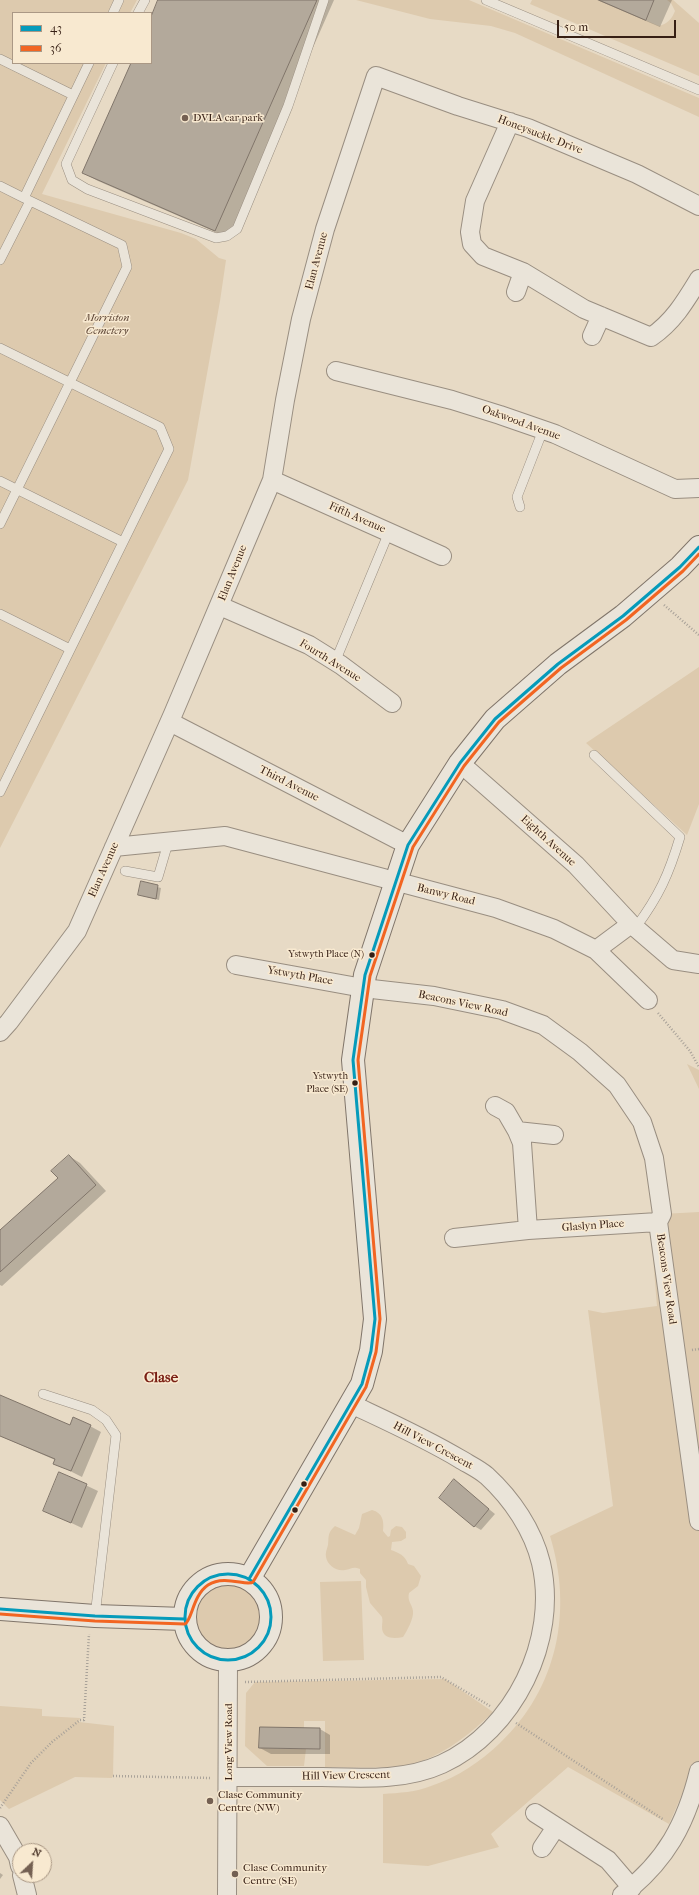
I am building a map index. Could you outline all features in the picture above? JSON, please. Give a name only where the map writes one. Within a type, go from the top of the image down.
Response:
[{"type":"street","name":"Honeysuckle Drive","points":[[376,76],[458,106],[528,128],[637,174],[699,206]]},
{"type":"street","name":"Elan Avenue","points":[[0,1032],[77,931],[170,722],[272,480],[285,400],[301,319],[325,229],[376,76]]},
{"type":"street","points":[[510,122],[475,201],[470,232],[472,244],[483,256],[523,272],[584,309],[651,337],[664,329],[676,316],[699,280]]},
{"type":"street","points":[[516,292],[523,272]]},
{"type":"street","points":[[592,336],[601,316]]},
{"type":"street","name":"Oakwood Avenue","points":[[336,371],[452,400],[543,430],[675,489],[699,488]]},
{"type":"street","name":"Fifth Avenue","points":[[272,480],[442,556]]},
{"type":"street","points":[[249,1579],[362,1384],[371,1351],[375,1319],[353,1060],[365,975],[408,846],[460,763],[495,719],[558,664],[623,616],[680,567],[699,547]]},
{"type":"street","name":"Fourth Avenue","points":[[220,606],[309,645],[392,703]]},
{"type":"street","name":"Third Avenue","points":[[170,722],[408,846]]},
{"type":"street","name":"Eighth Avenue","points":[[460,763],[576,865],[633,925],[673,960],[699,964]]},
{"type":"street","name":"Banwy Road","points":[[114,847],[226,836],[496,908],[554,929],[596,950],[648,1000]]},
{"type":"street","points":[[596,950],[633,925]]},
{"type":"street","name":"Ystwyth Place","points":[[236,965],[363,988]]},
{"type":"street","name":"Beacons View Road","points":[[363,988],[434,996],[502,1010],[543,1025],[580,1052],[617,1085],[642,1122],[654,1158],[662,1214],[658,1222],[699,1521]]},
{"type":"street","points":[[495,1106],[506,1112],[522,1143],[528,1230]]},
{"type":"street","points":[[517,1131],[554,1135]]},
{"type":"street","name":"Glaslyn Place","points":[[454,1238],[528,1230],[658,1222]]},
{"type":"street","name":"Hill View Crescent","points":[[229,1778],[376,1778],[402,1775],[443,1764],[489,1731],[504,1714],[518,1693],[530,1670],[542,1634],[545,1601],[541,1564],[533,1539],[510,1501],[485,1475],[443,1448],[351,1404]]},
{"type":"street","points":[[227,1574],[237,1575],[249,1579],[264,1592],[271,1610],[271,1622],[267,1636],[255,1651],[245,1658],[228,1661],[216,1659],[201,1652],[189,1638],[184,1619],[186,1604],[193,1592],[208,1579],[227,1574]]},
{"type":"street","points":[[0,1609],[93,1616],[184,1619]]},
{"type":"street","name":"Long View Road","points":[[227,1895],[229,1778],[228,1661]]},
{"type":"street","points":[[535,1813],[608,1860],[627,1891],[662,1855],[679,1830],[692,1797],[699,1771]]},
{"type":"street","points":[[0,1826],[12,1847]]},
{"type":"street","points":[[542,1848],[556,1827]]},
{"type":"street","points":[[24,1883],[26,1895]]},
{"type":"lane","points":[[113,12],[119,0]]},
{"type":"lane","points":[[139,12],[145,0]]},
{"type":"lane","points":[[113,64],[66,164],[72,180],[87,189],[216,238],[228,236],[237,229],[288,106],[324,0]]},
{"type":"lane","points":[[486,0],[699,90]]},
{"type":"lane","points":[[0,59],[73,95]]},
{"type":"lane","points":[[0,260],[73,95],[88,64]]},
{"type":"lane","points":[[0,186],[122,245],[126,267],[0,524]]},
{"type":"lane","points":[[0,348],[160,427],[169,449],[0,792]]},
{"type":"lane","points":[[520,507],[517,497],[543,430]]},
{"type":"lane","points":[[0,481],[123,542]]},
{"type":"lane","points":[[335,662],[389,532]]},
{"type":"lane","points":[[0,614],[70,649]]},
{"type":"lane","points":[[594,755],[680,837],[669,873],[661,890],[653,904],[633,925]]},
{"type":"lane","points":[[125,871],[158,876],[168,842]]},
{"type":"lane","points":[[43,1394],[92,1410],[106,1420],[116,1435],[93,1616]]},
{"type":"path","points":[[650,593],[699,635]]},
{"type":"path","points":[[648,1000],[690,1051],[699,1066]]},
{"type":"path","points":[[0,1808],[31,1763],[52,1742],[80,1720],[84,1720],[93,1616]]},
{"type":"path","points":[[229,1683],[441,1677],[504,1714],[679,1830]]},
{"type":"path","points":[[113,1776],[229,1778]]},
{"type":"green space","name":"Morriston Cemetery","points":[[0,0],[137,0],[131,12],[12,12],[12,64],[106,64],[42,194],[181,233],[196,239],[219,258],[226,260],[220,301],[188,480],[0,848]]},
{"type":"green space","points":[[356,0],[469,0],[699,98],[699,117],[515,33],[491,26],[430,19]]},
{"type":"green space","points":[[532,0],[599,0],[659,26],[671,19],[674,14],[675,11],[671,3],[667,0],[673,0],[699,23],[699,76],[530,4]]},
{"type":"green space","points":[[699,667],[699,804],[687,835],[586,743]]},
{"type":"green space","points":[[687,1064],[699,1070],[699,1089]]},
{"type":"green space","points":[[699,1212],[699,1796],[684,1790],[669,1824],[568,1767],[491,1834],[499,1847],[428,1866],[383,1863],[383,1794],[419,1790],[450,1778],[468,1768],[500,1743],[520,1721],[536,1698],[547,1673],[555,1647],[560,1620],[560,1592],[557,1564],[550,1536],[613,1506],[588,1310],[603,1313],[657,1306],[651,1234],[662,1214]]},
{"type":"green space","points":[[372,1510],[381,1515],[383,1521],[383,1531],[388,1537],[390,1536],[391,1530],[396,1526],[402,1527],[406,1532],[406,1538],[401,1541],[392,1542],[391,1550],[403,1556],[408,1564],[414,1566],[421,1576],[418,1586],[409,1593],[413,1614],[410,1624],[403,1637],[392,1638],[384,1634],[382,1617],[370,1603],[366,1580],[360,1573],[360,1569],[336,1569],[328,1563],[326,1557],[329,1535],[332,1528],[335,1526],[355,1535],[359,1528],[362,1514]]},
{"type":"green space","points":[[361,1581],[364,1660],[323,1661],[320,1582]]},
{"type":"green space","points":[[222,1582],[236,1582],[249,1588],[258,1597],[264,1610],[262,1630],[254,1642],[236,1652],[222,1652],[209,1646],[200,1637],[194,1624],[194,1610],[200,1597],[209,1588]]},
{"type":"green space","points":[[445,1679],[493,1712],[459,1741],[431,1758],[420,1762],[410,1765],[386,1767],[325,1767],[325,1721],[304,1721],[304,1728],[260,1728],[260,1748],[306,1749],[304,1766],[267,1766],[245,1746],[246,1693],[255,1682]]},
{"type":"green space","points":[[0,1706],[42,1709],[42,1716],[80,1718],[79,1722],[114,1726],[112,1778],[75,1777],[9,1809],[0,1800]]},
{"type":"building","name":"DVLA car park","points":[[158,0],[317,0],[215,231],[82,173],[131,64],[152,64],[152,15]]},
{"type":"building","points":[[599,0],[654,0],[646,20]]},
{"type":"building","points":[[141,881],[158,885],[156,899],[138,895]]},
{"type":"building","points":[[69,1155],[96,1185],[0,1272],[0,1230],[58,1178],[51,1171]]},
{"type":"building","points":[[0,1395],[70,1425],[73,1417],[91,1425],[71,1471],[53,1464],[55,1459],[0,1436]]},
{"type":"building","points":[[59,1472],[87,1484],[71,1523],[43,1511]]},
{"type":"building","points":[[454,1479],[489,1509],[474,1527],[439,1498]]},
{"type":"building","points":[[260,1727],[320,1728],[320,1749],[259,1748]]},
{"type":"transit line","name":"43","points":[[249,1579],[362,1384],[371,1351],[375,1319],[353,1060],[365,975],[408,845],[460,763],[495,719],[558,664],[623,616],[680,567],[699,547]]},
{"type":"transit line","name":"36","points":[[0,1614],[95,1621],[185,1624],[199,1595],[208,1585],[221,1581],[246,1583],[253,1582],[366,1387],[376,1352],[380,1319],[358,1060],[370,976],[413,847],[464,766],[499,722],[561,668],[626,620],[683,571],[699,554]]},
{"type":"transit line","name":"43","points":[[228,1574],[244,1577],[252,1581],[264,1593],[268,1601],[271,1617],[268,1633],[264,1641],[252,1653],[244,1657],[228,1660],[212,1657],[204,1653],[192,1641],[188,1633],[185,1617],[188,1601],[192,1593],[204,1581],[212,1577],[228,1574]]},
{"type":"transit line","name":"43","points":[[0,1609],[95,1616],[184,1619]]},
{"type":"place","name":"DVLA car park","points":[[185,118]]},
{"type":"place","name":"Ystwyth Place (N)","points":[[372,955]]},
{"type":"place","name":"Ystwyth Place (SE)","points":[[355,1083]]},
{"type":"place","name":"Clase Community Centre (NW)","points":[[210,1801]]},
{"type":"place","name":"Clase Community Centre (SE)","points":[[235,1874]]},
{"type":"district","name":"Clase","points":[[161,1378]]}]
